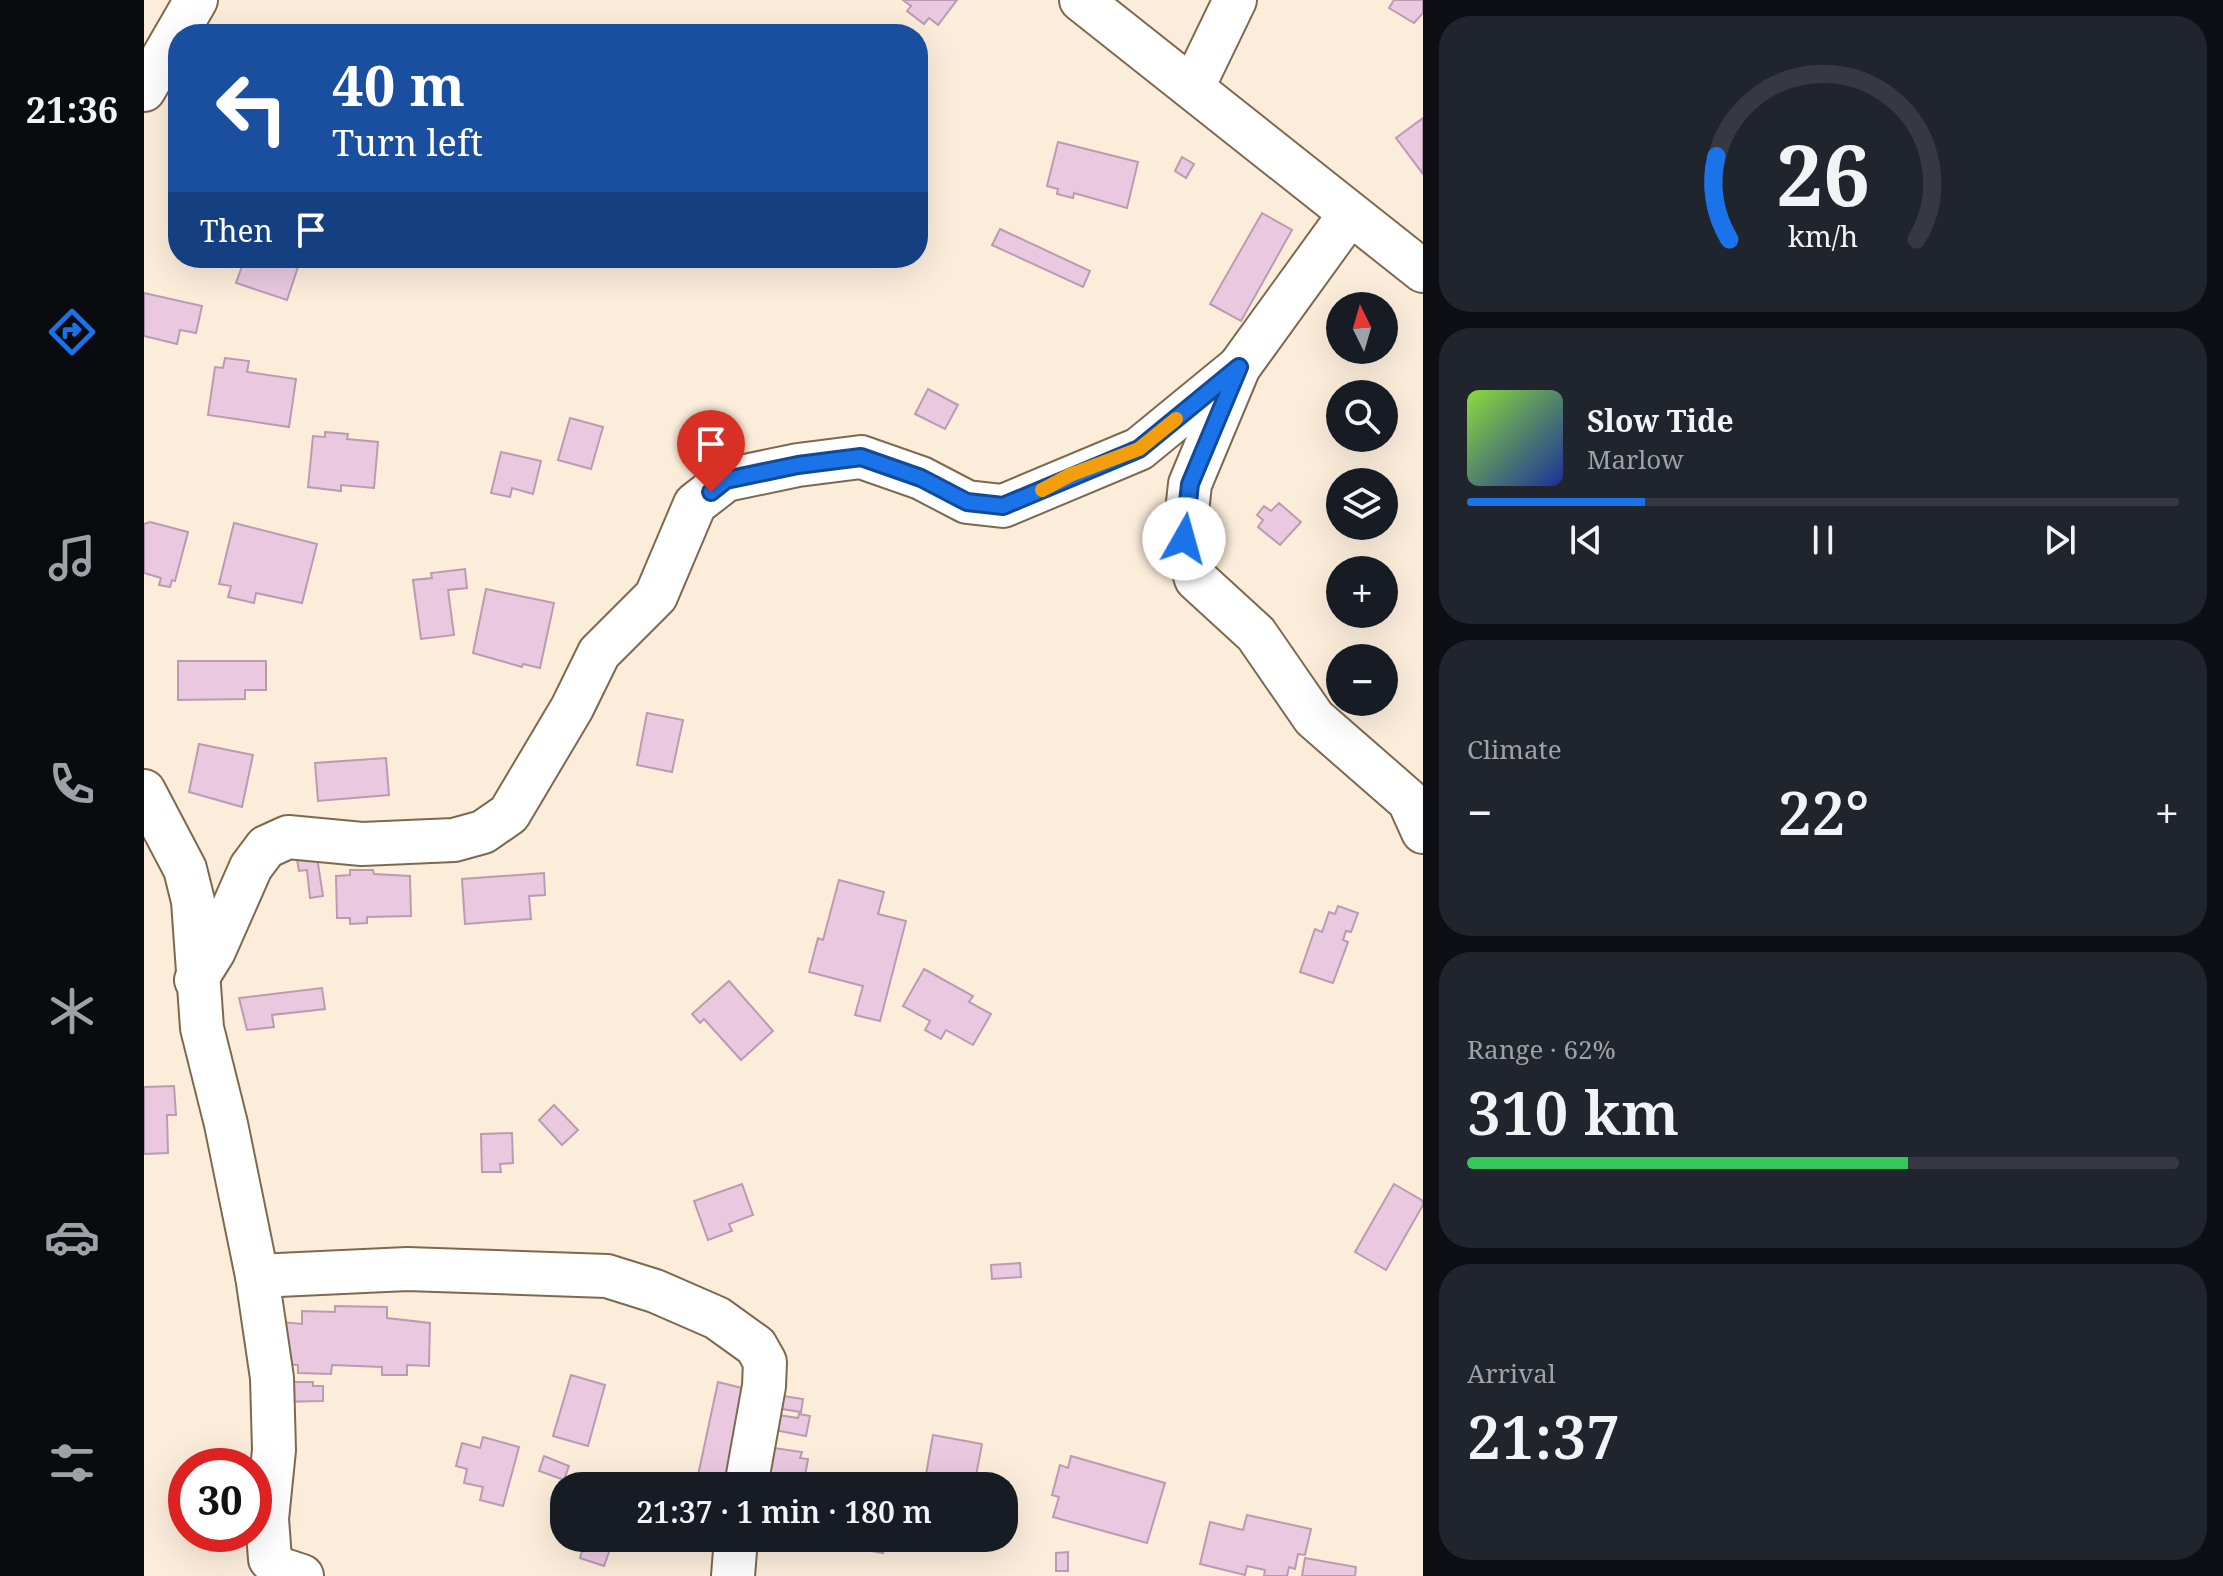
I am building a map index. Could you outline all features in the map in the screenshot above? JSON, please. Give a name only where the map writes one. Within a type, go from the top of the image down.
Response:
[{"type":"street","points":[[182,24],[196,0]]},
{"type":"street","points":[[1081,0],[1423,271]]},
{"type":"street","points":[[1193,87],[1235,0]]},
{"type":"street","points":[[144,90],[168,48]]},
{"type":"street","points":[[1349,215],[1239,367],[1190,484],[1184,539],[1196,579],[1256,634],[1314,718],[1409,801],[1423,832]]},
{"type":"street","points":[[196,980],[214,951],[251,867],[266,847],[288,837],[362,844],[454,840],[483,832],[509,814],[572,708],[599,653],[656,596],[695,504],[726,480],[798,465],[861,457],[921,478],[967,502],[1003,506],[1139,449],[1239,367]]},
{"type":"street","points":[[144,791],[185,869],[193,901],[196,980],[202,1028],[226,1124],[257,1276],[272,1378],[274,1450],[267,1519],[272,1570]]},
{"type":"street","points":[[257,1276],[407,1269],[534,1273],[607,1276],[655,1291],[717,1318],[756,1346],[765,1362],[764,1386],[749,1472]]},
{"type":"street","points":[[733,1576],[735,1552]]},
{"type":"building","points":[[903,0],[957,0],[938,25],[929,18],[924,24],[907,11],[911,6]]},
{"type":"building","points":[[1394,0],[1423,0],[1423,13],[1414,23],[1389,8]]},
{"type":"building","points":[[1423,118],[1423,174],[1396,138]]},
{"type":"building","points":[[1058,142],[1138,162],[1127,208],[1074,193],[1073,198],[1057,194],[1058,189],[1047,186]]},
{"type":"building","points":[[1182,157],[1194,164],[1186,178],[1175,171]]},
{"type":"building","points":[[1262,213],[1292,230],[1241,321],[1210,304]]},
{"type":"building","points":[[1000,229],[1090,271],[1083,287],[992,245]]},
{"type":"building","points":[[241,268],[298,268],[287,300],[236,283]]},
{"type":"building","points":[[144,293],[202,306],[196,333],[180,330],[177,344],[144,336]]},
{"type":"building","points":[[225,358],[249,361],[247,372],[296,379],[289,427],[208,415],[215,367],[223,368]]},
{"type":"building","points":[[928,389],[958,405],[945,429],[915,414]]},
{"type":"building","points":[[570,418],[603,427],[591,469],[558,460]]},
{"type":"building","points":[[325,432],[348,434],[347,439],[378,442],[374,488],[341,485],[341,491],[308,487],[313,436],[325,437]]},
{"type":"building","points":[[501,452],[541,461],[533,494],[512,488],[510,497],[491,493]]},
{"type":"building","points":[[1279,503],[1301,522],[1280,545],[1258,527],[1263,520],[1257,515],[1264,506],[1271,511]]},
{"type":"building","points":[[150,522],[188,532],[175,581],[172,580],[170,587],[159,585],[161,578],[144,573],[144,524]]},
{"type":"building","points":[[234,523],[317,544],[302,603],[256,593],[254,603],[228,597],[231,586],[219,584]]},
{"type":"building","points":[[465,569],[467,588],[448,590],[454,635],[421,639],[413,580],[432,578],[431,573]]},
{"type":"building","points":[[486,589],[554,603],[540,668],[523,664],[522,667],[473,653]]},
{"type":"building","points":[[178,661],[266,661],[266,690],[245,690],[245,699],[178,700]]},
{"type":"building","points":[[647,713],[683,720],[672,772],[637,765]]},
{"type":"building","points":[[199,744],[253,755],[242,807],[189,792]]},
{"type":"building","points":[[386,758],[389,795],[318,801],[315,763]]},
{"type":"building","points":[[317,857],[323,896],[310,898],[307,870],[299,871],[297,860]]},
{"type":"building","points":[[350,870],[410,876],[411,916],[367,917],[367,923],[350,924],[350,918],[337,918],[336,876],[350,875]]},
{"type":"building","points":[[544,873],[545,895],[529,896],[531,919],[465,924],[462,879]]},
{"type":"building","points":[[839,880],[884,892],[878,914],[906,921],[880,1021],[855,1015],[863,986],[809,972],[818,938],[823,940]]},
{"type":"building","points":[[1338,906],[1358,913],[1351,932],[1346,931],[1343,940],[1348,942],[1333,983],[1300,972],[1315,929],[1322,932],[1329,912],[1335,914]]},
{"type":"building","points":[[924,969],[973,996],[969,1002],[991,1014],[973,1045],[946,1030],[941,1039],[925,1030],[930,1021],[903,1006]]},
{"type":"building","points":[[729,981],[773,1031],[741,1060],[704,1019],[700,1023],[692,1014]]},
{"type":"building","points":[[322,988],[325,1009],[272,1015],[274,1027],[247,1030],[239,998]]},
{"type":"building","points":[[174,1086],[176,1115],[167,1115],[168,1153],[144,1154],[144,1087]]},
{"type":"building","points":[[554,1105],[578,1130],[562,1145],[539,1120]]},
{"type":"building","points":[[512,1133],[513,1163],[500,1164],[501,1172],[482,1172],[481,1134]]},
{"type":"building","points":[[742,1184],[753,1215],[729,1224],[732,1231],[708,1240],[694,1201]]},
{"type":"building","points":[[1394,1184],[1423,1201],[1423,1205],[1386,1270],[1355,1252]]},
{"type":"building","points":[[1020,1263],[1021,1277],[992,1279],[991,1265]]},
{"type":"building","points":[[335,1306],[387,1307],[387,1318],[430,1323],[429,1366],[407,1365],[407,1375],[382,1375],[382,1367],[332,1365],[331,1374],[298,1373],[298,1365],[281,1364],[282,1322],[302,1324],[302,1311],[335,1312]]},
{"type":"building","points":[[571,1375],[605,1385],[588,1446],[553,1436]]},
{"type":"building","points":[[278,1382],[313,1382],[313,1386],[323,1386],[323,1401],[278,1402]]},
{"type":"building","points":[[718,1382],[746,1389],[727,1472],[699,1472]]},
{"type":"building","points":[[777,1395],[803,1399],[801,1412],[775,1408]]},
{"type":"building","points":[[772,1414],[798,1418],[799,1414],[810,1416],[806,1436],[769,1429]]},
{"type":"building","points":[[933,1435],[982,1444],[977,1472],[926,1472]]},
{"type":"building","points":[[483,1437],[519,1447],[503,1506],[480,1500],[483,1487],[464,1483],[467,1469],[456,1466],[462,1443],[480,1448]]},
{"type":"building","points":[[767,1447],[802,1452],[800,1458],[808,1459],[806,1472],[766,1472]]},
{"type":"building","points":[[544,1456],[569,1466],[567,1472],[550,1472],[550,1475],[539,1471]]},
{"type":"building","points":[[1071,1456],[1165,1483],[1147,1543],[1053,1517],[1059,1497],[1052,1495],[1060,1465],[1068,1468]]},
{"type":"building","points":[[1247,1515],[1311,1529],[1305,1555],[1298,1554],[1295,1569],[1289,1567],[1287,1576],[1264,1576],[1265,1570],[1247,1566],[1245,1575],[1200,1564],[1210,1522],[1243,1530]]},
{"type":"building","points":[[582,1552],[609,1552],[604,1566],[580,1558]]},
{"type":"building","points":[[1068,1552],[1068,1571],[1056,1571],[1056,1553]]},
{"type":"building","points":[[1305,1558],[1356,1567],[1355,1576],[1302,1576]]},
{"type":"slow traffic","points":[[1042,490],[1070,475],[1139,449],[1176,419]]},
{"type":"route","points":[[711,492],[726,480],[798,465],[861,457],[921,478],[967,502],[1003,506],[1033,495],[1070,475],[1139,449],[1239,367],[1190,484],[1184,539]]}]
